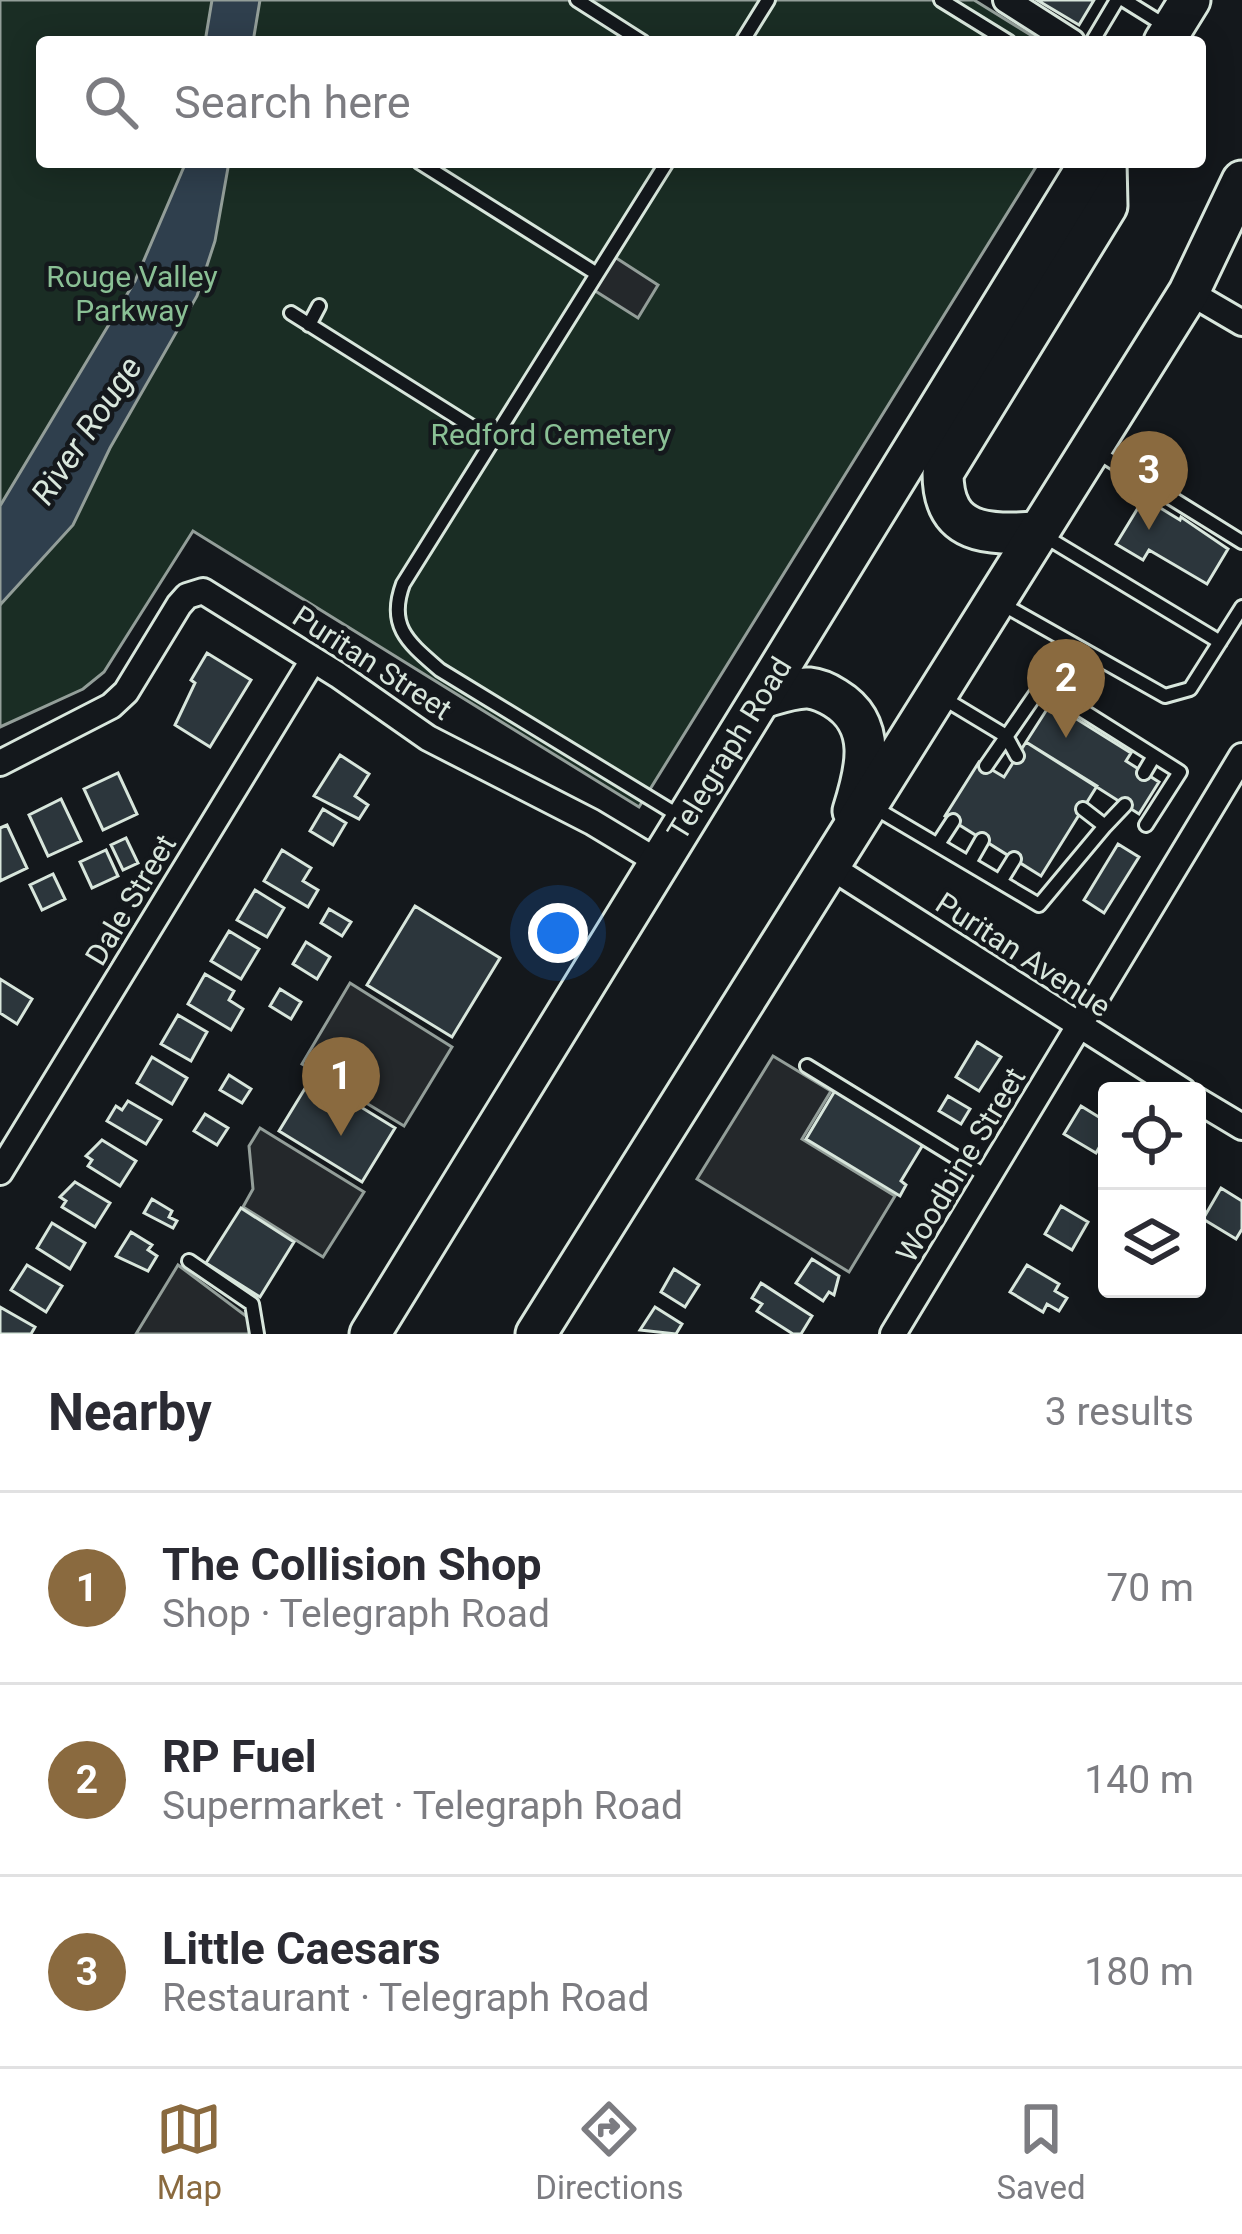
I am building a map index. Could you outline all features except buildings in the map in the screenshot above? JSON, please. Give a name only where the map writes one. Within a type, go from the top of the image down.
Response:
[{"type":"main road","name":"Telegraph Road","points":[[370,1334],[1086,168]]},
{"type":"main road","points":[[1038,532],[983,533],[959,521],[943,498],[943,473],[1108,206],[1106,168]]},
{"type":"main road","points":[[536,1334],[1189,292],[1242,181]]},
{"type":"main road","points":[[762,698],[804,687],[823,691],[850,707],[861,722],[866,742],[863,779],[837,856]]},
{"type":"street","points":[[1006,0],[1063,36]]},
{"type":"street","points":[[1189,292],[1242,323]]},
{"type":"street","name":"Puritan Street","points":[[0,763],[94,718],[126,692],[179,605],[187,596],[203,591],[428,738],[592,822],[660,863]]},
{"type":"street","name":"Dale Street","points":[[0,1172],[313,660]]},
{"type":"street","name":"Woodbine Street","points":[[893,1334],[1242,756]]},
{"type":"street","name":"Puritan Avenue","points":[[837,856],[1079,1028],[1168,1082]]},
{"type":"street","points":[[1206,1105],[1242,1127]]},
{"type":"lane","points":[[578,0],[635,36]]},
{"type":"lane","points":[[746,36],[768,0]]},
{"type":"lane","points":[[941,0],[999,36]]},
{"type":"lane","points":[[1096,36],[1121,0],[1175,24]]},
{"type":"lane","points":[[429,168],[597,274]]},
{"type":"lane","points":[[663,168],[403,584],[396,604],[398,627],[440,670],[687,820]]},
{"type":"lane","points":[[309,325],[320,306]]},
{"type":"lane","points":[[291,314],[494,440]]},
{"type":"lane","points":[[1090,449],[1242,542]]},
{"type":"lane","points":[[1038,532],[1220,642]]},
{"type":"lane","points":[[995,600],[1165,696],[1190,689],[1242,607]]},
{"type":"lane","points":[[986,766],[1042,685],[1180,772],[1145,825]]},
{"type":"lane","points":[[937,695],[1006,736],[1017,756]]},
{"type":"lane","points":[[1144,772],[1154,756]]},
{"type":"lane","points":[[868,804],[1040,905],[1125,806]]},
{"type":"lane","points":[[1083,809],[1105,826]]},
{"type":"lane","points":[[938,844],[952,821]]},
{"type":"lane","points":[[970,861],[982,840]]},
{"type":"lane","points":[[1001,880],[1015,860]]},
{"type":"lane","points":[[807,1066],[988,1178]]},
{"type":"lane","points":[[189,1262],[252,1304],[257,1334]]},
{"type":"green space","name":"Redford Cemetery","points":[[0,0],[974,0],[1032,36],[36,36],[36,168],[1035,168],[639,807],[193,531],[104,672],[83,689],[0,727]]},
{"type":"shaded area","points":[[610,254],[658,285],[638,318],[589,287]]},
{"type":"shaded area","points":[[350,983],[452,1047],[404,1126],[302,1064]]},
{"type":"shaded area","points":[[773,1056],[831,1091],[802,1139],[895,1196],[849,1272],[697,1179]]},
{"type":"shaded area","points":[[260,1128],[364,1192],[323,1257],[243,1207],[253,1189],[249,1146]]},
{"type":"shaded area","points":[[178,1265],[250,1319],[251,1334],[136,1334]]},
{"type":"water","points":[[212,0],[260,0],[254,36],[206,36]]},
{"type":"water","name":"River Rouge","points":[[183,168],[228,168],[215,241],[197,296],[110,448],[73,525],[0,605],[0,506],[135,281]]},
{"type":"place","name":"Little Caesars","points":[[1149,530]]},
{"type":"place","name":"RP Fuel","points":[[1066,738]]},
{"type":"place","name":"The Collision Shop","points":[[341,1136]]},
{"type":"park label","name":"Rouge Valley Parkway","points":[[132,294]]}]
